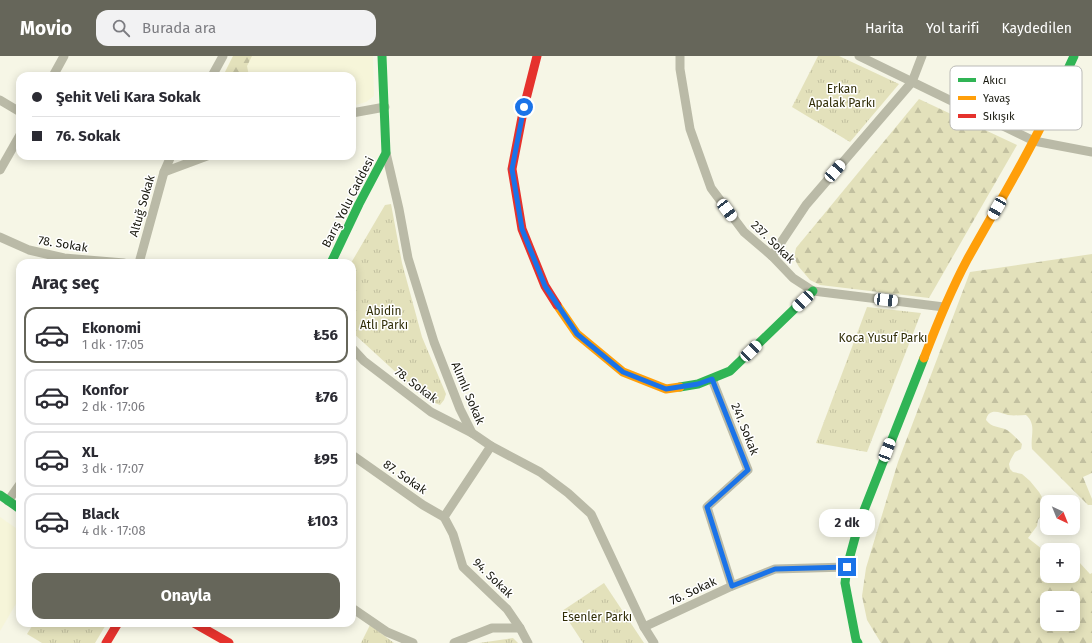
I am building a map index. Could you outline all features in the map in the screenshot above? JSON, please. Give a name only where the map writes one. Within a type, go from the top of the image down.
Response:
[{"type":"street","points":[[55,72],[64,56]]},
{"type":"street","points":[[214,72],[223,56]]},
{"type":"street","name":"Barış Yolu Caddesi","points":[[332,259],[386,153],[382,56]]},
{"type":"street","points":[[537,56],[524,107],[512,169],[522,229],[545,286],[577,334],[623,372],[666,389],[698,384],[730,371],[813,290]]},
{"type":"street","name":"237. Sokak","points":[[680,56],[680,69],[690,129],[711,188],[744,232],[772,256],[793,278],[813,290],[944,307]]},
{"type":"street","points":[[859,56],[950,100]]},
{"type":"street","points":[[772,256],[806,205],[912,82],[922,56]]},
{"type":"street","points":[[1069,66],[1074,56]]},
{"type":"street","points":[[0,100],[16,110]]},
{"type":"street","points":[[356,112],[385,107]]},
{"type":"street","points":[[1011,130],[1034,141],[1092,152]]},
{"type":"street","points":[[858,643],[856,640],[845,583],[847,567],[859,523],[944,307],[967,261],[1039,130]]},
{"type":"street","points":[[0,170],[16,142]]},
{"type":"street","name":"Alımlı Sokak","points":[[386,153],[408,258],[434,342],[460,409],[472,434],[491,446],[540,472],[568,493],[591,514],[644,627],[654,643]]},
{"type":"street","name":"Altuğ Sokak","points":[[140,259],[164,172],[169,160]]},
{"type":"street","points":[[164,172],[196,160]]},
{"type":"street","name":"78. Sokak","points":[[0,238],[29,250],[64,258],[76,259]]},
{"type":"street","name":"78. Sokak","points":[[356,352],[364,361],[431,412],[472,434]]},
{"type":"street","name":"241. Sokak","points":[[712,379],[748,470],[707,507],[732,586]]},
{"type":"street","points":[[444,517],[491,446]]},
{"type":"street","name":"87. Sokak","points":[[356,458],[423,505],[444,517]]},
{"type":"street","points":[[8,501],[16,490]]},
{"type":"street","points":[[0,495],[16,506]]},
{"type":"street","name":"94. Sokak","points":[[444,517],[453,534],[463,567],[507,609],[528,643]]},
{"type":"street","name":"76. Sokak","points":[[644,627],[732,586],[775,569],[847,567]]},
{"type":"street","points":[[356,611],[387,632],[413,643]]},
{"type":"street","points":[[106,643],[116,627]]},
{"type":"street","points":[[200,627],[218,640],[229,643]]},
{"type":"street","points":[[454,643],[492,628],[520,628]]},
{"type":"shaded area","points":[[233,56],[373,56],[374,96],[366,102],[356,105],[356,72],[225,72]]},
{"type":"shaded area","points":[[0,517],[16,528],[16,604],[0,631]]},
{"type":"green space","points":[[233,56],[252,56],[247,66],[248,72],[225,72]]},
{"type":"green space","name":"Erkan Apalak Parkı","points":[[818,56],[839,56],[899,84],[850,142],[792,107]]},
{"type":"green space","points":[[919,99],[950,114],[950,130],[985,130],[1017,145],[929,298],[820,285],[810,280],[799,267],[794,258],[796,248]]},
{"type":"green space","name":"Abidin Atlı Parkı","points":[[391,204],[402,263],[422,337],[446,394],[440,405],[425,399],[356,336],[356,259],[353,259],[385,205]]},
{"type":"green space","points":[[1092,254],[1092,473],[1083,477],[1092,499],[1092,505],[1088,505],[1080,497],[1080,495],[1078,495],[1032,449],[1032,426],[1026,415],[1010,415],[992,412],[987,416],[986,420],[993,426],[1007,430],[1022,444],[1021,449],[1015,452],[1011,459],[1009,464],[1010,469],[1013,472],[1022,474],[1030,481],[1041,495],[1040,517],[1037,526],[1028,538],[1040,547],[1040,583],[1080,583],[1080,563],[1090,574],[1092,573],[1092,643],[881,643],[867,620],[862,596],[866,568],[898,462],[970,272]]},
{"type":"green space","name":"Koca Yusuf Parkı","points":[[867,307],[921,313],[867,452],[816,443]]},
{"type":"green space","name":"Esenler Parkı","points":[[604,583],[644,643],[583,643],[562,611]]},
{"type":"green space","points":[[370,625],[394,643],[361,643]]},
{"type":"green space","points":[[31,627],[105,627],[95,643],[42,643],[27,634]]},
{"type":"green space","points":[[513,638],[518,643],[479,643]]},
{"type":"traffic: fast","points":[[333,259],[359,204],[386,153],[382,56]]},
{"type":"traffic: fast","points":[[1069,66],[1074,56]]},
{"type":"traffic: fast","points":[[680,387],[698,384],[730,371],[813,291]]},
{"type":"traffic: fast","points":[[858,643],[856,640],[845,583],[847,567],[859,523],[924,358]]},
{"type":"traffic: fast","points":[[0,495],[16,506]]},
{"type":"traffic: slow","points":[[924,358],[944,308],[961,272],[1039,130]]},
{"type":"traffic: slow","points":[[557,305],[577,334],[623,372],[666,389],[680,387]]},
{"type":"traffic: jam","points":[[537,56],[524,107],[512,169],[522,229],[545,286],[557,305]]},
{"type":"traffic: jam","points":[[106,643],[116,627]]},
{"type":"traffic: jam","points":[[201,627],[229,643]]},
{"type":"route","points":[[524,107],[512,169],[522,229],[545,286],[577,334],[623,372],[666,389],[698,384],[712,379],[748,470],[707,507],[732,586],[775,569],[847,567]]}]
